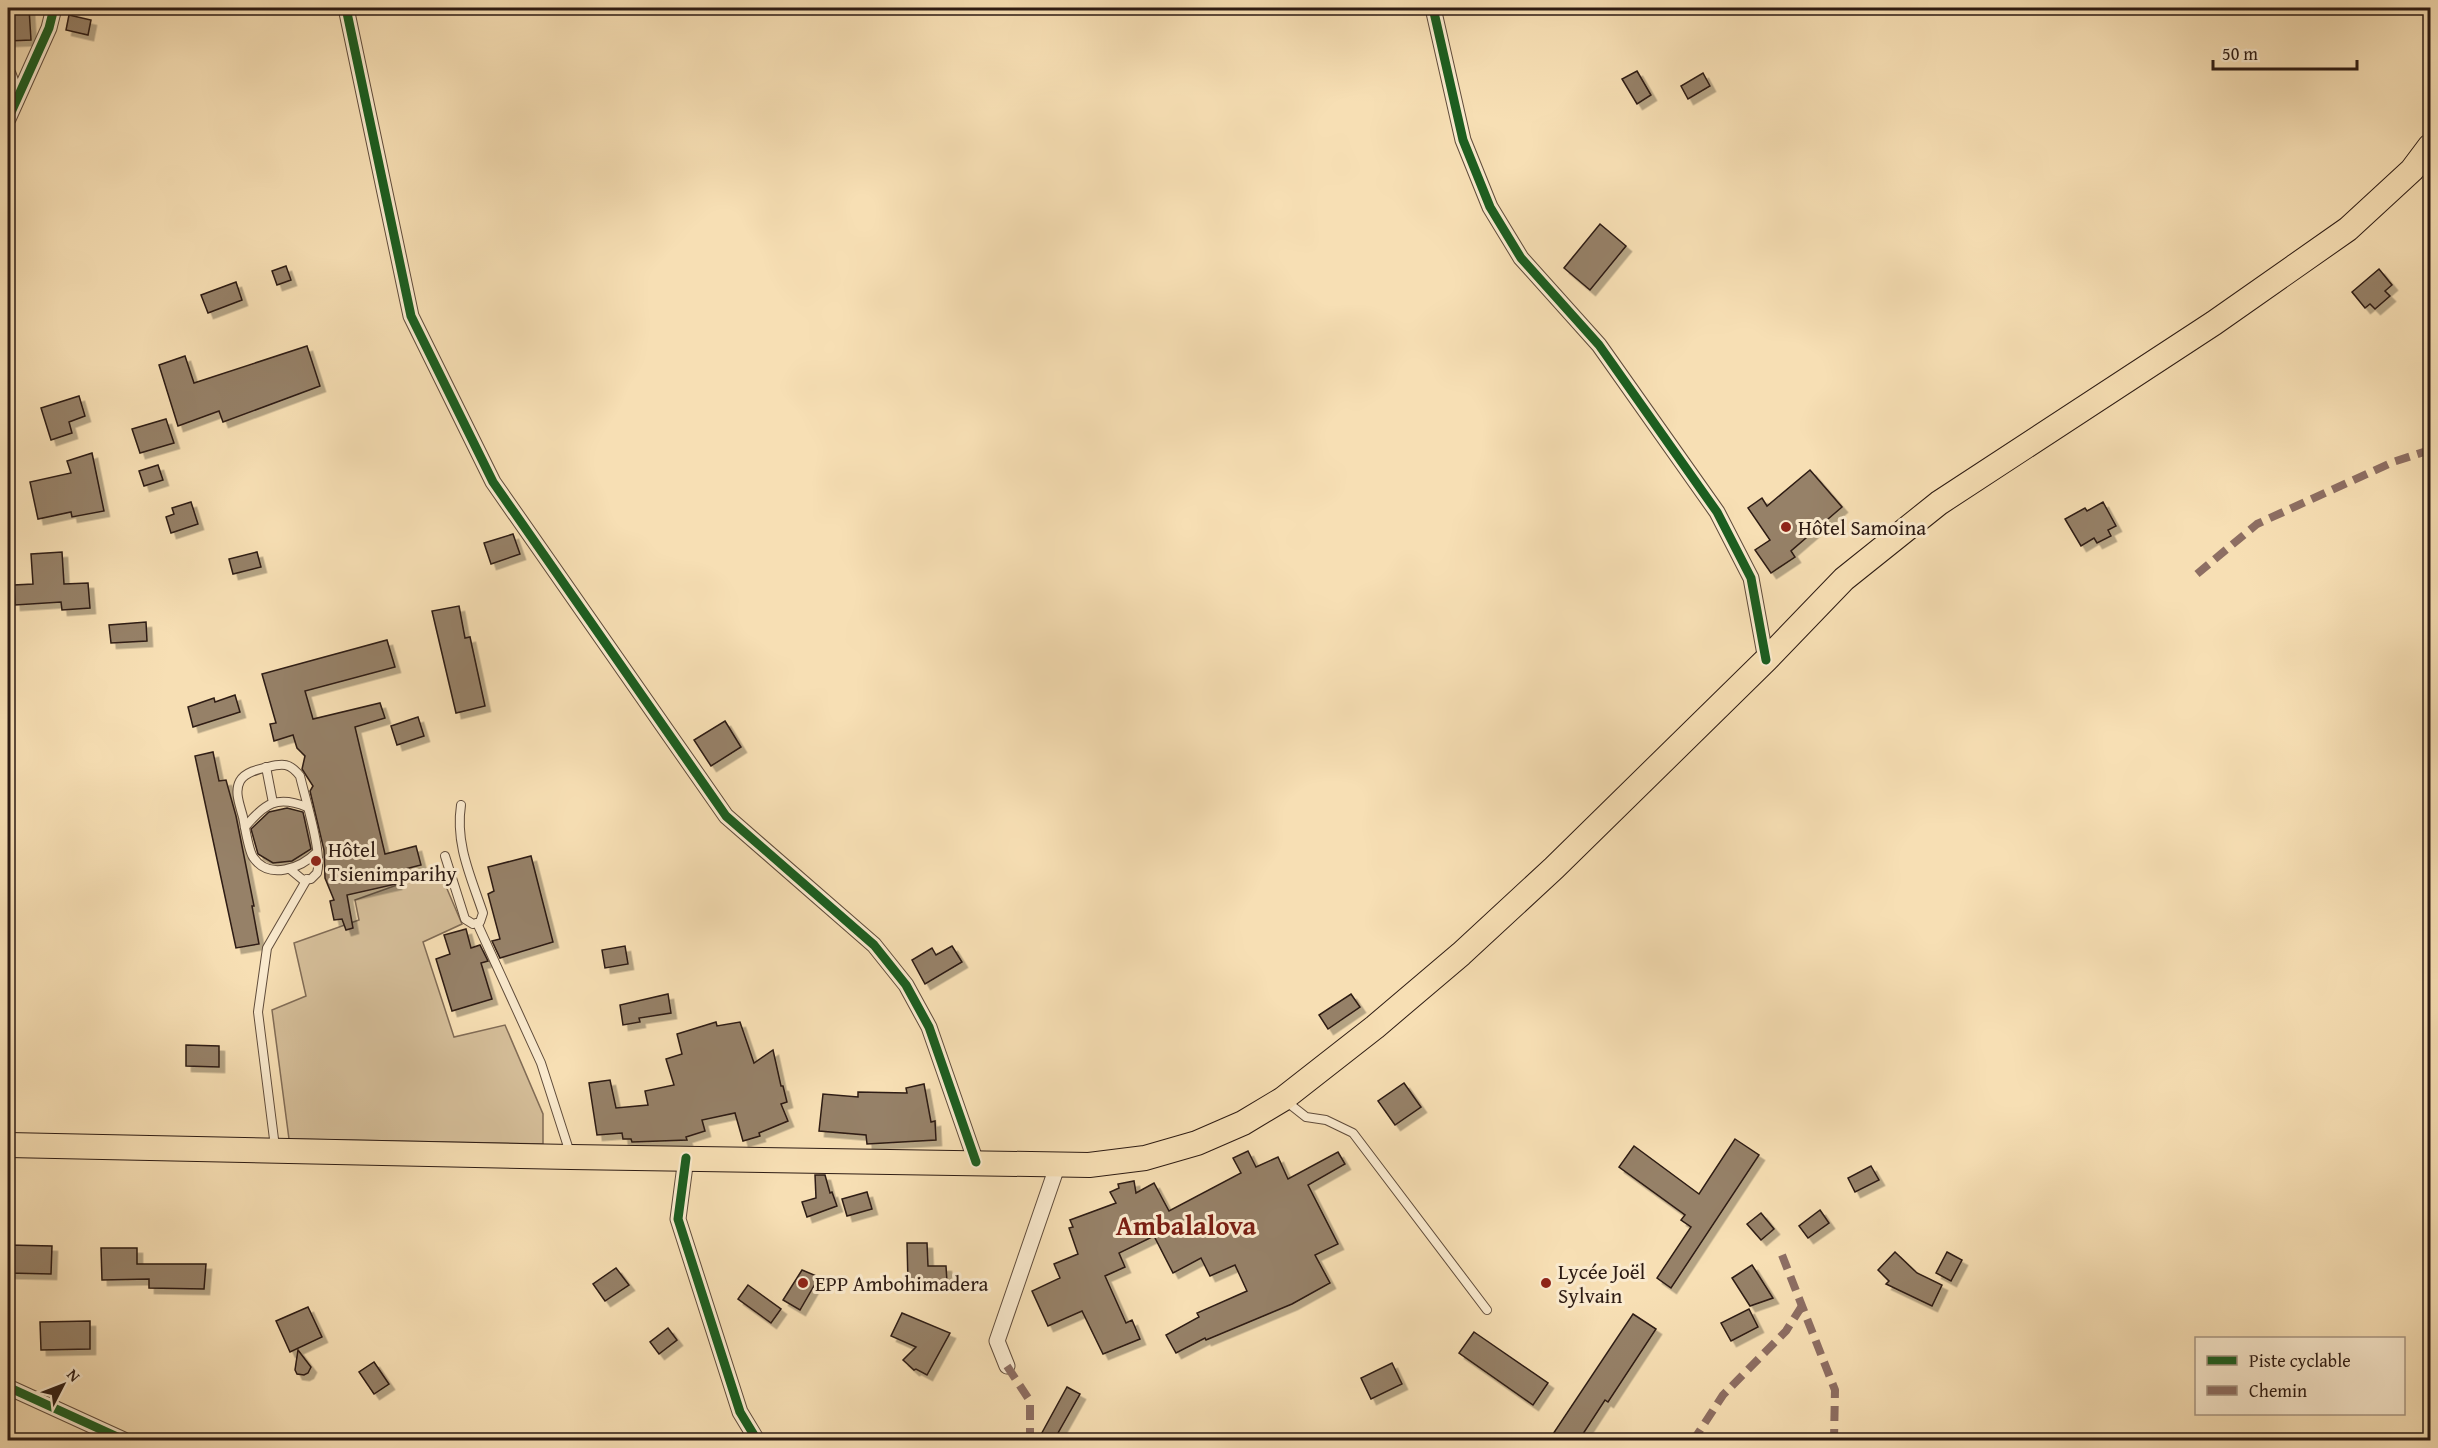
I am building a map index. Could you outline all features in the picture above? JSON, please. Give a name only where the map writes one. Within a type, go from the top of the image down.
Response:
[{"type":"main road","points":[[8,1145],[1089,1165],[1145,1158],[1197,1143],[1243,1123],[1283,1099],[1375,1027],[1478,938],[1554,868],[1766,660],[1844,579],[1939,503],[2214,323],[2348,229],[2412,170],[2430,146]]},
{"type":"street","points":[[8,119],[16,96],[49,28],[54,8]]},
{"type":"street","points":[[346,8],[411,316],[493,482],[726,816],[874,945],[906,986],[929,1027],[976,1162]]},
{"type":"street","points":[[1433,8],[1463,140],[1490,207],[1521,258],[1599,345],[1717,512],[1751,578],[1766,660]]},
{"type":"street","points":[[8,74],[16,96]]},
{"type":"street","points":[[686,1158],[678,1219],[740,1412],[757,1440]]},
{"type":"street","points":[[1007,1366],[997,1341],[1058,1164]]},
{"type":"street","points":[[8,1387],[124,1440]]},
{"type":"lane","points":[[276,1151],[258,1012],[267,948],[308,879],[317,873],[319,866],[317,852],[300,776],[293,767],[284,764],[266,767],[250,772],[241,779],[237,792],[252,856],[273,869],[291,870],[309,860],[317,852]]},
{"type":"lane","points":[[266,767],[273,803]]},
{"type":"lane","points":[[245,827],[256,813],[273,803],[291,800],[307,807]]},
{"type":"lane","points":[[445,856],[465,919],[473,924],[480,922],[483,913],[460,848],[458,822],[461,805]]},
{"type":"lane","points":[[291,870],[303,880],[308,879]]},
{"type":"lane","points":[[477,923],[541,1063],[572,1157]]},
{"type":"lane","points":[[1283,1099],[1306,1117],[1326,1120],[1353,1133],[1487,1310]]},
{"type":"shaded area","points":[[439,870],[462,924],[423,942],[454,1037],[505,1025],[543,1114],[543,1144],[289,1139],[272,1010],[306,996],[294,943],[359,920],[355,900]]},
{"type":"building","points":[[9,8],[29,8],[31,40],[8,41],[8,25],[14,25]]},
{"type":"building","points":[[69,15],[91,20],[88,35],[66,30]]},
{"type":"building","points":[[1637,71],[1651,95],[1637,104],[1622,79]]},
{"type":"building","points":[[1703,73],[1710,86],[1688,99],[1681,86]]},
{"type":"building","points":[[1600,224],[1626,246],[1590,290],[1564,268]]},
{"type":"building","points":[[286,266],[291,280],[277,285],[272,271]]},
{"type":"building","points":[[2379,269],[2392,285],[2385,291],[2390,296],[2375,309],[2370,304],[2365,308],[2352,292]]},
{"type":"building","points":[[236,282],[242,300],[208,313],[201,295]]},
{"type":"building","points":[[307,346],[320,386],[223,422],[219,411],[178,426],[159,365],[185,356],[194,383]]},
{"type":"building","points":[[79,396],[85,416],[69,422],[72,433],[51,440],[41,408]]},
{"type":"building","points":[[166,419],[174,443],[140,453],[132,429]]},
{"type":"building","points":[[92,453],[104,511],[72,517],[71,512],[38,519],[30,482],[71,473],[67,461]]},
{"type":"building","points":[[158,465],[163,480],[144,486],[139,471]]},
{"type":"building","points":[[1810,470],[1842,507],[1791,551],[1795,557],[1771,573],[1755,550],[1770,540],[1748,508],[1762,498],[1767,506]]},
{"type":"building","points":[[191,502],[198,524],[171,533],[166,517],[174,514],[172,508]]},
{"type":"building","points":[[2103,502],[2116,526],[2108,530],[2111,536],[2097,543],[2094,538],[2081,546],[2065,519],[2085,508],[2087,511]]},
{"type":"building","points":[[513,534],[520,554],[491,564],[484,543]]},
{"type":"building","points":[[62,552],[64,584],[88,583],[90,608],[62,610],[61,602],[15,605],[14,585],[33,584],[31,554]]},
{"type":"building","points":[[257,552],[261,567],[233,574],[229,559]]},
{"type":"building","points":[[459,606],[465,638],[470,637],[485,706],[456,713],[432,611]]},
{"type":"building","points":[[146,622],[147,641],[111,643],[109,625]]},
{"type":"building","points":[[387,640],[395,667],[305,691],[313,719],[380,703],[385,718],[355,727],[385,854],[416,846],[421,865],[393,872],[396,884],[347,895],[353,928],[346,930],[342,919],[334,920],[330,901],[334,900],[325,878],[324,850],[310,791],[313,786],[302,769],[305,756],[297,748],[293,735],[274,741],[270,724],[276,723],[262,674]]},
{"type":"building","points":[[235,695],[240,712],[193,727],[188,707],[214,698],[215,702]]},
{"type":"building","points":[[418,717],[424,736],[397,745],[391,726]]},
{"type":"building","points":[[725,721],[741,747],[711,766],[694,740]]},
{"type":"building","points":[[213,752],[219,781],[226,780],[236,816],[259,944],[236,948],[195,756]]},
{"type":"building","points":[[287,808],[303,812],[311,849],[292,861],[273,863],[258,854],[251,829],[269,812]]},
{"type":"building","points":[[531,856],[553,942],[500,958],[492,941],[500,939],[488,894],[494,891],[488,867]]},
{"type":"building","points":[[466,929],[471,948],[480,945],[488,961],[481,963],[492,999],[452,1011],[436,959],[450,954],[444,935]]},
{"type":"building","points":[[625,946],[628,964],[605,968],[602,950]]},
{"type":"building","points":[[952,946],[962,962],[925,984],[912,960],[932,948],[936,955]]},
{"type":"building","points":[[668,994],[671,1013],[639,1018],[640,1022],[623,1025],[620,1005]]},
{"type":"building","points":[[1351,994],[1360,1007],[1328,1029],[1319,1015]]},
{"type":"building","points":[[716,1022],[717,1026],[740,1022],[754,1063],[773,1050],[787,1102],[781,1104],[788,1121],[759,1133],[760,1136],[743,1141],[735,1113],[702,1120],[705,1131],[686,1137],[687,1140],[632,1142],[631,1139],[623,1139],[622,1133],[597,1135],[589,1083],[610,1080],[616,1108],[648,1105],[645,1091],[674,1085],[666,1059],[682,1054],[677,1034]]},
{"type":"building","points":[[186,1045],[219,1046],[219,1067],[186,1066]]},
{"type":"building","points":[[1404,1083],[1421,1107],[1395,1125],[1378,1101]]},
{"type":"building","points":[[924,1084],[931,1122],[935,1121],[936,1140],[867,1144],[866,1135],[819,1131],[823,1094],[858,1097],[858,1092],[907,1093],[906,1088]]},
{"type":"building","points":[[1735,1139],[1759,1155],[1671,1288],[1657,1278],[1691,1227],[1681,1220],[1685,1215],[1619,1167],[1634,1146],[1699,1194]]},
{"type":"building","points":[[1248,1151],[1256,1167],[1278,1157],[1288,1179],[1338,1152],[1345,1164],[1308,1185],[1338,1244],[1315,1255],[1330,1283],[1292,1304],[1206,1340],[1205,1338],[1176,1353],[1166,1335],[1199,1317],[1197,1313],[1247,1291],[1235,1265],[1210,1276],[1201,1258],[1173,1273],[1154,1236],[1119,1253],[1125,1267],[1105,1276],[1126,1323],[1132,1320],[1140,1339],[1103,1354],[1082,1311],[1048,1326],[1032,1291],[1060,1278],[1054,1264],[1078,1254],[1069,1228],[1073,1227],[1070,1220],[1116,1203],[1110,1192],[1119,1188],[1118,1184],[1134,1181],[1136,1193],[1154,1183],[1169,1211],[1241,1173],[1233,1158]]},
{"type":"building","points":[[1871,1166],[1879,1180],[1855,1192],[1848,1178]]},
{"type":"building","points":[[815,1175],[825,1175],[830,1193],[832,1192],[837,1206],[807,1217],[802,1202],[816,1198]]},
{"type":"building","points":[[867,1192],[872,1209],[847,1216],[842,1199]]},
{"type":"building","points":[[1820,1210],[1829,1223],[1808,1238],[1799,1226]]},
{"type":"building","points":[[1761,1213],[1774,1229],[1761,1240],[1747,1224]]},
{"type":"building","points":[[907,1243],[927,1243],[928,1266],[946,1266],[947,1282],[908,1282]]},
{"type":"building","points":[[8,1245],[52,1246],[51,1274],[8,1273]]},
{"type":"building","points":[[101,1248],[137,1248],[137,1264],[206,1264],[204,1289],[149,1288],[149,1279],[102,1280]]},
{"type":"building","points":[[1895,1252],[1917,1273],[1942,1285],[1932,1306],[1886,1284],[1889,1281],[1878,1270]]},
{"type":"building","points":[[1947,1252],[1962,1260],[1951,1281],[1936,1273]]},
{"type":"building","points":[[1752,1265],[1773,1298],[1750,1306],[1732,1278]]},
{"type":"building","points":[[616,1268],[629,1285],[605,1301],[593,1284]]},
{"type":"building","points":[[802,1270],[819,1277],[800,1310],[783,1300]]},
{"type":"building","points":[[748,1285],[781,1309],[771,1323],[738,1299]]},
{"type":"building","points":[[308,1307],[322,1337],[290,1352],[276,1321]]},
{"type":"building","points":[[1749,1309],[1758,1327],[1731,1341],[1721,1323]]},
{"type":"building","points":[[902,1313],[950,1333],[927,1375],[914,1370],[903,1360],[916,1347],[891,1336]]},
{"type":"building","points":[[1633,1314],[1656,1329],[1608,1402],[1605,1400],[1579,1440],[1549,1440]]},
{"type":"building","points":[[90,1321],[90,1349],[41,1350],[40,1322]]},
{"type":"building","points":[[668,1328],[677,1340],[659,1354],[650,1342]]},
{"type":"building","points":[[1474,1332],[1548,1383],[1533,1405],[1459,1353]]},
{"type":"building","points":[[298,1350],[311,1367],[304,1375],[297,1374],[295,1370]]},
{"type":"building","points":[[374,1362],[389,1384],[374,1394],[359,1372]]},
{"type":"building","points":[[1392,1363],[1402,1384],[1371,1399],[1361,1378]]},
{"type":"building","points":[[1067,1387],[1080,1394],[1054,1440],[1038,1440]]},
{"type":"marked path","points":[[2197,574],[2257,524],[2393,462],[2430,450]]},
{"type":"marked path","points":[[1782,1255],[1835,1390],[1834,1440]]},
{"type":"marked path","points":[[1690,1440],[1697,1435],[1723,1395],[1786,1331],[1802,1306]]},
{"type":"marked path","points":[[1007,1366],[1030,1401],[1030,1440]]},
{"type":"cycle path","points":[[8,119],[49,28],[54,8]]},
{"type":"cycle path","points":[[346,8],[411,316],[493,482],[726,816],[874,945],[906,985],[929,1027],[976,1162]]},
{"type":"cycle path","points":[[1433,8],[1463,140],[1490,207],[1521,258],[1599,345],[1717,512],[1751,578],[1766,660]]},
{"type":"cycle path","points":[[686,1158],[678,1219],[740,1412],[757,1440]]},
{"type":"cycle path","points":[[8,1387],[124,1440]]},
{"type":"place","name":"Hôtel Samoina","points":[[1786,527]]},
{"type":"place","name":"Hôtel Tsienimparihy","points":[[316,861]]},
{"type":"place","name":"EPP Ambohimadera","points":[[803,1283]]},
{"type":"place","name":"Lycée Joël Sylvain","points":[[1546,1283]]},
{"type":"district","name":"Ambalalova","points":[[1186,1225]]}]
